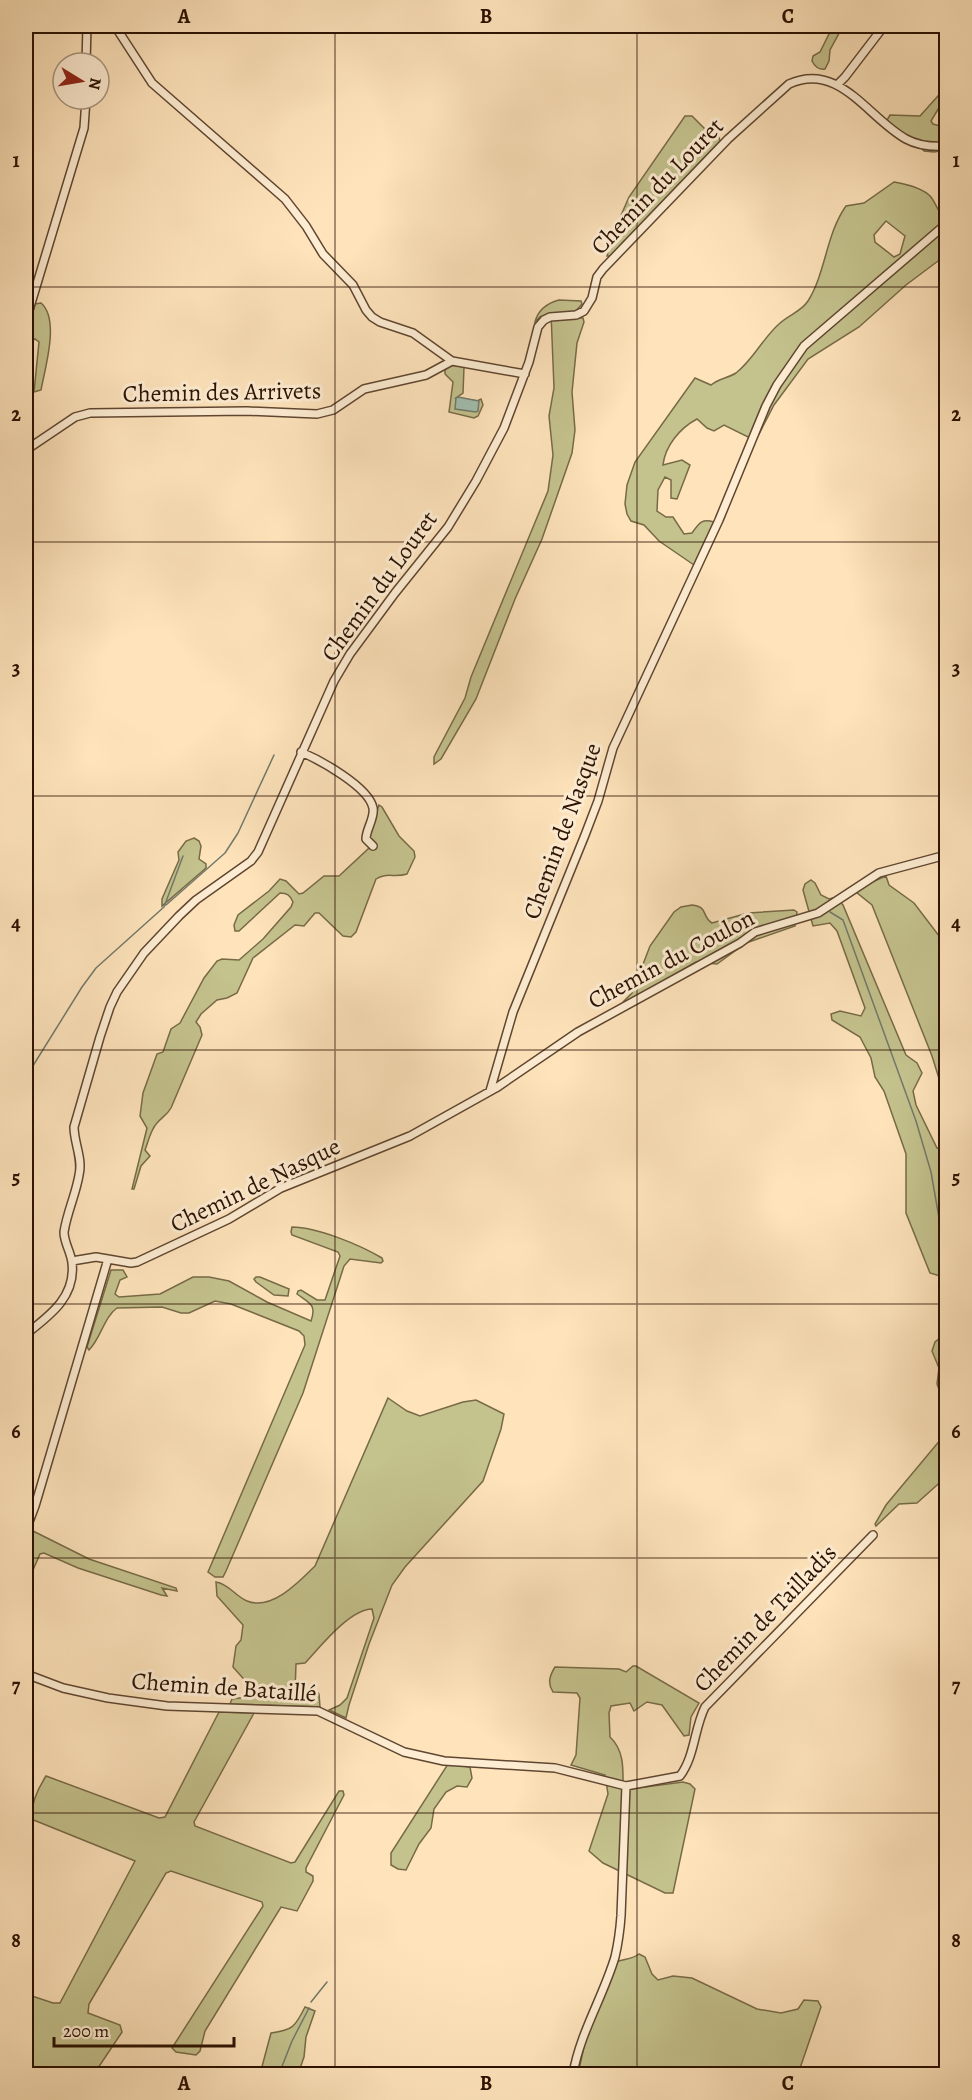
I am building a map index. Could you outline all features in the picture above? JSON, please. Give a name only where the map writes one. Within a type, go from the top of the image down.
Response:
[{"type":"street","points":[[86,51],[87,26]]},
{"type":"street","points":[[115,26],[152,83],[285,199],[306,226],[323,254],[353,285],[372,317],[413,333],[452,362],[525,374]]},
{"type":"street","points":[[884,26],[838,84],[904,138],[917,144],[946,146]]},
{"type":"street","name":"Chemin du Louret","points":[[26,1334],[58,1307],[65,1297],[72,1277],[72,1261],[64,1239],[64,1232],[80,1174],[80,1161],[74,1138],[75,1127],[110,1007],[117,992],[161,933],[196,900],[251,861],[264,844],[334,681],[350,654],[415,566],[448,527],[504,428],[525,374],[538,327],[550,317],[576,315],[584,311],[592,298],[597,277],[603,269],[728,139],[789,84],[814,78],[838,84]]},
{"type":"street","points":[[26,320],[84,128],[85,111]]},
{"type":"street","name":"Chemin de Nasque","points":[[72,1261],[85,1257],[131,1263],[156,1255],[229,1219],[281,1188],[410,1136],[490,1090],[513,1012],[592,818],[613,748],[719,520],[777,385],[804,346],[946,224]]},
{"type":"street","name":"Chemin des Arrivets","points":[[26,450],[75,417],[90,413],[247,411],[325,413],[364,389],[426,375],[452,362]]},
{"type":"street","points":[[302,752],[337,770],[371,801],[374,812],[366,839],[373,846]]},
{"type":"street","name":"Chemin du Coulon","points":[[490,1090],[578,1032],[740,943],[755,932],[818,913],[879,873],[946,855]]},
{"type":"street","points":[[26,1530],[108,1259]]},
{"type":"street","name":"Chemin de Tailladis","points":[[626,1786],[680,1776],[689,1760],[697,1726],[705,1707],[873,1535]]},
{"type":"street","name":"Chemin de Bataillé","points":[[26,1674],[63,1688],[108,1698],[167,1706],[318,1711],[404,1752],[419,1756],[476,1764],[555,1768],[626,1786]]},
{"type":"street","points":[[573,2074],[581,2040],[614,1958],[619,1937],[626,1786]]},
{"type":"shaded area","points":[[833,26],[843,26],[830,50],[829,61],[825,69],[819,68],[812,61],[813,56],[820,52]]},
{"type":"shaded area","points":[[946,87],[946,96],[931,121],[940,126],[946,122],[945,150],[924,151],[915,141],[902,134],[887,120],[890,115],[920,116]]},
{"type":"shaded area","points":[[685,116],[692,116],[711,135],[719,137],[720,141],[610,256],[607,256],[615,229],[629,197]]},
{"type":"shaded area","points":[[894,182],[924,191],[931,197],[945,218],[946,255],[906,285],[859,327],[808,359],[774,405],[759,434],[748,437],[724,425],[714,431],[697,419],[674,438],[663,465],[682,460],[690,465],[677,499],[671,498],[671,480],[665,477],[658,490],[657,511],[666,517],[673,517],[684,534],[692,533],[704,521],[714,522],[694,565],[659,541],[644,525],[631,521],[625,504],[627,485],[635,462],[695,378],[711,385],[736,373],[748,362],[773,330],[805,305],[819,278],[839,217],[846,206],[864,203]],"holes":[[[886,221],[905,236],[900,254],[894,257],[875,242],[874,235]]]},
{"type":"shaded area","points":[[559,300],[581,301],[582,304],[575,312],[575,318],[583,318],[584,322],[577,343],[572,392],[575,430],[572,453],[542,539],[515,599],[476,699],[441,759],[434,764],[434,757],[465,698],[471,677],[548,491],[553,455],[549,416],[554,388],[551,313],[540,317],[535,322],[538,314],[544,308]]},
{"type":"shaded area","points":[[41,303],[47,310],[50,320],[50,344],[41,390],[34,392],[39,342],[35,339],[31,342],[26,369],[26,336],[35,304]]},
{"type":"shaded area","points":[[451,365],[464,367],[463,393],[456,398],[477,401],[481,399],[483,405],[478,416],[474,418],[449,412],[453,382],[445,374],[445,370]]},
{"type":"shaded area","points":[[458,397],[479,401],[478,411],[455,409]]},
{"type":"shaded area","points":[[379,805],[399,836],[414,851],[415,857],[407,874],[383,876],[376,879],[356,932],[351,937],[343,936],[319,913],[315,913],[304,926],[295,925],[253,958],[237,993],[217,1000],[201,1014],[196,1022],[202,1035],[171,1108],[151,1132],[145,1150],[150,1156],[141,1166],[134,1189],[132,1189],[147,1128],[140,1116],[143,1093],[157,1054],[163,1052],[171,1029],[180,1023],[204,978],[217,961],[239,960],[263,939],[293,902],[288,895],[280,893],[239,931],[235,931],[234,925],[238,915],[269,891],[280,879],[286,881],[299,894],[324,876],[339,876],[369,848],[372,841],[369,834]]},
{"type":"shaded area","points":[[194,838],[201,846],[199,859],[206,864],[206,868],[162,906],[162,899],[179,860],[178,852],[186,841]]},
{"type":"shaded area","points":[[886,876],[889,885],[914,903],[946,945],[946,1101],[932,1056],[872,905],[856,892]]},
{"type":"shaded area","points":[[811,880],[821,895],[829,899],[836,897],[843,905],[906,1055],[917,1063],[922,1073],[913,1091],[916,1105],[937,1148],[946,1150],[940,1173],[946,1228],[946,1297],[940,1276],[930,1273],[906,1213],[906,1154],[884,1091],[875,1077],[871,1058],[860,1037],[832,1020],[831,1014],[840,1011],[861,1016],[865,1008],[837,931],[830,923],[813,926],[803,890],[805,884]]},
{"type":"shaded area","points":[[692,905],[701,908],[712,923],[748,913],[794,910],[797,912],[795,926],[746,943],[717,964],[696,962],[628,1001],[624,1001],[632,993],[650,946],[674,912],[681,907]]},
{"type":"shaded area","points":[[292,1227],[314,1230],[350,1242],[382,1258],[383,1261],[381,1263],[350,1259],[344,1266],[303,1393],[226,1571],[223,1577],[215,1577],[208,1572],[305,1345],[304,1336],[299,1331],[231,1304],[215,1301],[189,1313],[162,1307],[117,1308],[89,1350],[87,1347],[111,1270],[123,1270],[127,1277],[120,1280],[115,1294],[119,1297],[160,1294],[193,1277],[209,1277],[229,1281],[267,1302],[311,1321],[312,1307],[297,1294],[298,1291],[301,1290],[317,1300],[325,1300],[340,1256],[338,1252],[292,1235]]},
{"type":"shaded area","points":[[256,1277],[289,1289],[288,1296],[274,1295],[256,1282],[254,1279]]},
{"type":"shaded area","points":[[946,1333],[946,1409],[937,1384],[939,1368],[932,1351],[935,1342]]},
{"type":"shaded area","points":[[388,1398],[407,1411],[420,1416],[476,1400],[504,1414],[483,1481],[405,1567],[392,1585],[369,1644],[346,1718],[329,1710],[340,1705],[347,1698],[374,1618],[372,1609],[354,1615],[305,1663],[296,1664],[295,1692],[303,1695],[315,1689],[319,1694],[320,1707],[230,1704],[232,1699],[247,1697],[250,1692],[250,1686],[233,1667],[236,1646],[241,1640],[243,1625],[217,1596],[216,1582],[225,1585],[247,1601],[266,1602],[285,1593],[315,1566]]},
{"type":"shaded area","points":[[946,1433],[946,1477],[917,1503],[899,1504],[876,1526],[886,1505]]},
{"type":"shaded area","points":[[33,1531],[89,1559],[176,1588],[177,1591],[162,1588],[167,1596],[161,1595],[78,1568],[44,1553],[40,1554],[26,1586],[26,1540],[29,1532]]},
{"type":"shaded area","points":[[633,1666],[699,1703],[691,1717],[689,1735],[684,1736],[662,1705],[647,1702],[634,1711],[630,1703],[611,1706],[609,1713],[610,1737],[621,1755],[623,1790],[683,1782],[695,1789],[673,1893],[665,1893],[603,1863],[589,1851],[608,1794],[605,1775],[571,1765],[576,1755],[580,1698],[577,1693],[553,1692],[550,1685],[555,1667],[619,1669],[626,1672]]},
{"type":"shaded area","points":[[219,1712],[254,1713],[194,1822],[195,1826],[291,1863],[295,1862],[339,1791],[343,1791],[344,1795],[306,1868],[306,1872],[313,1876],[313,1881],[297,1911],[281,1907],[205,2031],[200,2051],[196,2055],[176,2052],[172,2048],[263,1906],[262,1902],[171,1871],[166,1873],[89,2004],[88,2013],[120,2025],[122,2032],[94,2074],[26,2074],[26,1994],[60,2003],[135,1861],[31,1819],[33,1802],[40,1786],[46,1776],[159,1818],[165,1817]]},
{"type":"shaded area","points":[[448,1764],[470,1767],[472,1778],[467,1787],[457,1786],[446,1792],[434,1809],[431,1828],[419,1844],[406,1870],[398,1869],[391,1865],[391,1853]]},
{"type":"shaded area","points":[[639,1954],[645,1957],[652,1974],[658,1980],[673,1976],[692,1978],[757,2009],[781,2013],[798,2009],[804,2000],[818,2001],[821,2007],[798,2074],[578,2074],[585,2042],[616,1962]]},
{"type":"shaded area","points":[[305,2007],[315,2011],[306,2037],[304,2057],[298,2074],[260,2074],[271,2033],[289,2029],[299,2019]]},
{"type":"waterway","points":[[166,905],[225,853],[238,833],[274,755]]},
{"type":"waterway","points":[[26,1077],[96,968],[164,907],[183,856]]},
{"type":"waterway","points":[[830,912],[843,920],[916,1121],[931,1172],[946,1258]]},
{"type":"waterway","points":[[311,2002],[327,1982]]},
{"type":"waterway","points":[[279,2074],[292,2041],[309,2008]]}]
